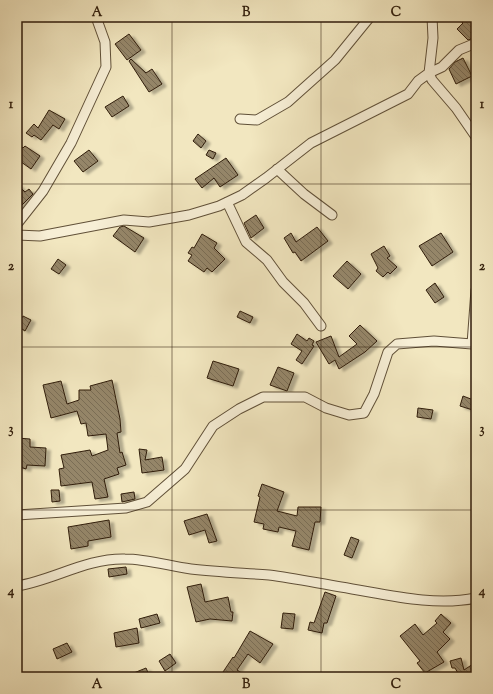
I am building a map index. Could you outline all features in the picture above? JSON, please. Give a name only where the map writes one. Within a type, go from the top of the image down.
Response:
[{"type":"street","points":[[17,224],[43,191],[71,143],[106,67],[105,42],[96,17]]},
{"type":"street","points":[[240,119],[257,120],[288,102],[335,60],[370,17]]},
{"type":"street","points":[[432,17],[433,38],[429,73],[432,80],[456,108],[476,137]]},
{"type":"street","points":[[17,235],[40,236],[124,220],[149,222],[189,215],[227,202],[242,195],[311,143],[408,94],[418,81],[442,66],[459,50],[476,43]]},
{"type":"street","points":[[277,169],[304,194],[332,216]]},
{"type":"street","points":[[227,202],[246,242],[267,260],[283,282],[304,303],[321,326]]},
{"type":"street","points":[[17,515],[126,508],[147,502],[185,469],[213,426],[239,409],[263,397],[305,397],[326,408],[349,414],[364,413],[374,394],[388,352],[397,344],[434,341],[472,344],[476,290]]},
{"type":"street","points":[[17,586],[29,584],[103,559],[126,559],[157,562],[190,569],[271,575],[430,601],[476,598]]},
{"type":"building","points":[[456,17],[471,17],[476,22],[476,33],[471,39],[468,40],[457,29],[463,23]]},
{"type":"building","points":[[129,34],[141,50],[127,60],[115,44]]},
{"type":"building","points":[[463,58],[472,76],[456,84],[449,69],[455,62]]},
{"type":"building","points":[[131,59],[146,73],[152,69],[162,84],[149,92],[129,61]]},
{"type":"building","points":[[123,96],[129,106],[112,117],[105,107]]},
{"type":"building","points":[[49,110],[65,119],[59,129],[53,125],[41,140],[34,135],[32,137],[26,133],[34,124],[38,128]]},
{"type":"building","points":[[198,134],[206,141],[201,148],[193,141]]},
{"type":"building","points":[[17,144],[23,148],[25,146],[40,156],[31,169],[17,159]]},
{"type":"building","points":[[89,150],[98,161],[83,172],[74,161]]},
{"type":"building","points":[[209,150],[216,153],[213,159],[206,155]]},
{"type":"building","points":[[226,158],[238,175],[220,187],[214,178],[202,188],[195,179]]},
{"type":"building","points":[[17,184],[25,192],[29,189],[33,194],[17,210]]},
{"type":"building","points":[[256,215],[264,228],[251,238],[244,223]]},
{"type":"building","points":[[124,226],[144,238],[135,252],[113,236],[120,227]]},
{"type":"building","points":[[317,227],[328,241],[301,261],[295,252],[293,253],[284,238],[291,233],[296,242]]},
{"type":"building","points":[[441,233],[453,252],[432,266],[419,246]]},
{"type":"building","points":[[202,234],[217,243],[214,248],[225,259],[212,272],[207,268],[204,272],[188,261],[192,255],[188,253],[192,247],[194,248]]},
{"type":"building","points":[[384,246],[390,256],[387,258],[397,267],[390,274],[388,272],[383,277],[376,271],[378,268],[371,254]]},
{"type":"building","points":[[58,259],[66,265],[59,274],[51,269]]},
{"type":"building","points":[[347,261],[361,274],[348,289],[333,276]]},
{"type":"building","points":[[435,283],[444,297],[435,303],[426,290]]},
{"type":"building","points":[[240,311],[253,317],[250,323],[237,317]]},
{"type":"building","points":[[23,316],[31,320],[25,331],[17,326]]},
{"type":"building","points":[[360,325],[377,341],[365,352],[339,369],[335,360],[329,364],[316,342],[331,336],[339,357],[357,344],[349,336]]},
{"type":"building","points":[[297,334],[307,341],[309,338],[314,341],[312,345],[314,346],[302,364],[296,360],[302,351],[291,344]]},
{"type":"building","points":[[213,361],[239,369],[233,386],[207,378]]},
{"type":"building","points":[[278,367],[294,373],[287,391],[270,385]]},
{"type":"building","points":[[112,380],[120,419],[121,432],[117,433],[120,453],[122,452],[126,465],[117,468],[119,474],[104,479],[108,497],[95,499],[92,482],[61,486],[59,469],[64,468],[61,455],[90,450],[92,456],[108,450],[106,434],[88,436],[86,423],[81,424],[77,411],[51,418],[43,385],[61,381],[67,404],[79,400],[79,390],[91,390],[90,386]]},
{"type":"building","points":[[463,396],[476,401],[476,411],[460,406]]},
{"type":"building","points":[[418,408],[433,410],[431,419],[417,417]]},
{"type":"building","points":[[17,438],[30,439],[30,447],[46,448],[45,466],[27,465],[26,469],[17,466],[22,446],[17,446]]},
{"type":"building","points":[[139,449],[147,450],[145,460],[162,457],[164,470],[142,473]]},
{"type":"building","points":[[262,484],[284,492],[277,511],[297,516],[298,507],[321,507],[320,522],[315,522],[309,550],[292,546],[296,531],[279,527],[278,532],[263,529],[264,524],[254,522],[260,497],[258,496]]},
{"type":"building","points":[[51,490],[59,490],[60,501],[52,502]]},
{"type":"building","points":[[134,492],[135,499],[122,502],[121,494]]},
{"type":"building","points":[[207,514],[217,541],[209,543],[205,530],[189,535],[184,521]]},
{"type":"building","points":[[109,520],[111,537],[88,541],[88,546],[71,549],[68,527]]},
{"type":"building","points":[[351,537],[359,540],[352,558],[344,555]]},
{"type":"building","points":[[126,567],[127,574],[109,577],[108,569]]},
{"type":"building","points":[[201,584],[205,602],[228,597],[231,612],[233,612],[232,621],[210,619],[196,622],[187,587]]},
{"type":"building","points":[[325,592],[336,596],[327,623],[324,623],[322,633],[308,630],[310,622],[314,623]]},
{"type":"building","points":[[283,613],[295,614],[293,629],[281,628]]},
{"type":"building","points":[[157,614],[160,623],[141,628],[139,619]]},
{"type":"building","points":[[441,614],[451,623],[443,632],[450,639],[437,652],[444,662],[425,673],[417,663],[420,661],[400,636],[415,624],[423,635],[437,623],[435,621]]},
{"type":"building","points":[[137,628],[139,643],[116,647],[114,633]]},
{"type":"building","points":[[250,631],[273,644],[260,663],[248,654],[237,670],[248,677],[231,677],[223,672],[233,657],[234,658]]},
{"type":"building","points":[[67,643],[72,652],[57,659],[53,649]]},
{"type":"building","points":[[170,654],[176,663],[165,671],[159,661]]},
{"type":"building","points":[[461,658],[464,670],[476,662],[476,677],[452,677],[458,673],[455,668],[452,668],[450,661]]},
{"type":"building","points":[[146,668],[150,677],[124,677]]}]
